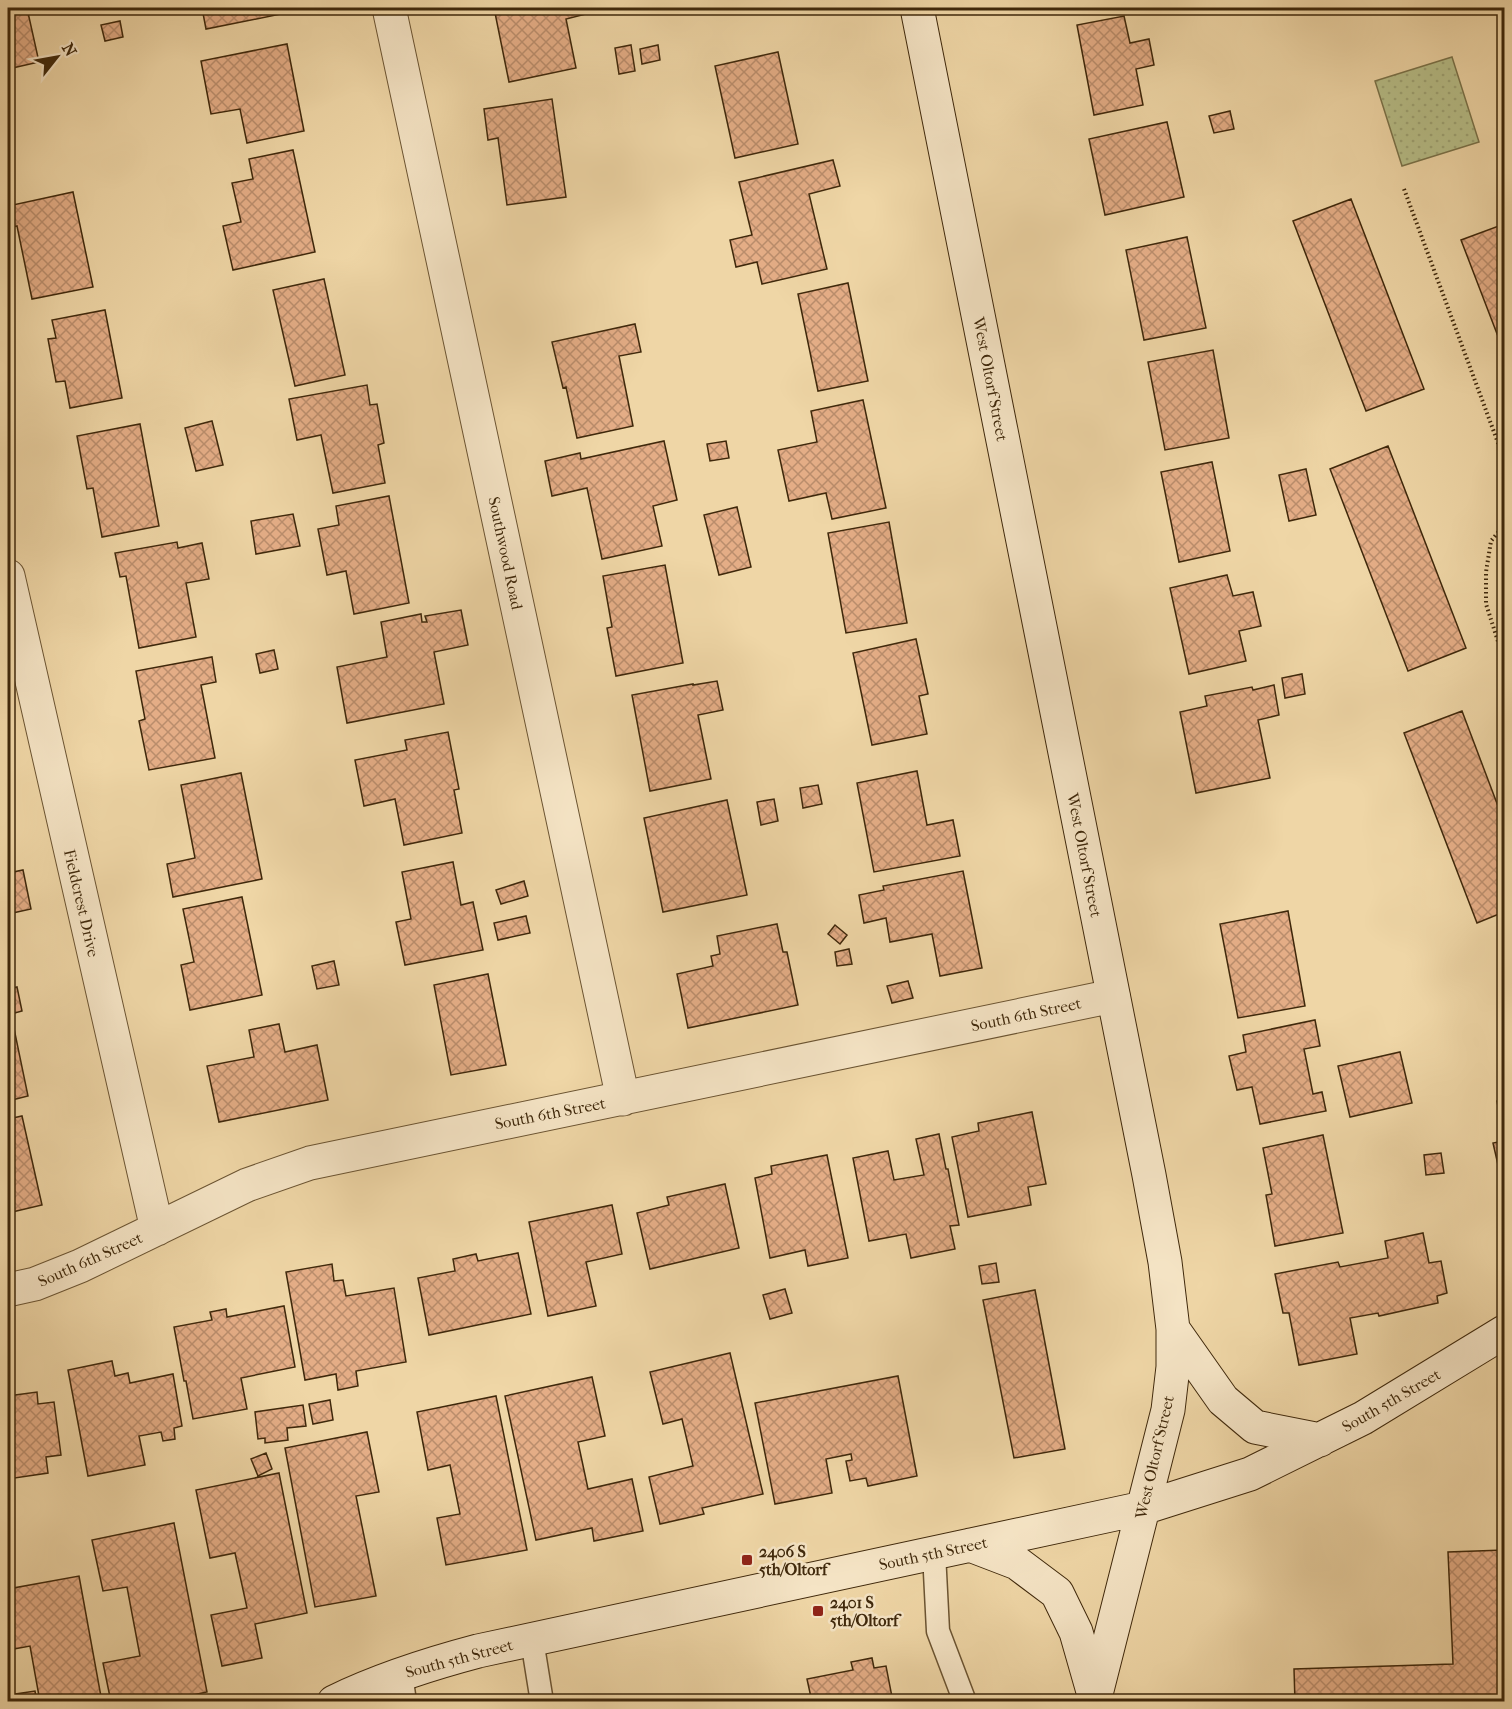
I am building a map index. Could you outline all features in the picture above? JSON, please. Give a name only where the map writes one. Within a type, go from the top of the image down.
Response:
[{"type":"street","name":"Southwood Road","points":[[389,8],[622,1099]]},
{"type":"street","name":"West Oltorf Street","points":[[917,8],[1165,1262],[1173,1329],[1173,1367],[1168,1410],[1094,1699]]},
{"type":"street","name":"Fieldcrest Drive","points":[[8,576],[158,1229]]},
{"type":"street","name":"South 6th Street","points":[[8,1290],[35,1284],[80,1266],[247,1185],[310,1163],[1113,996]]},
{"type":"street","points":[[1173,1329],[1223,1400],[1255,1427],[1320,1440]]},
{"type":"street","name":"South 5th Street","points":[[334,1701],[357,1691],[403,1688],[433,1663],[478,1651],[1143,1508],[1250,1474],[1320,1440],[1363,1418],[1504,1332]]},
{"type":"street","points":[[970,1545],[1017,1563],[1057,1593],[1076,1632],[1094,1699]]},
{"type":"lane","points":[[934,1553],[938,1631],[965,1701]]},
{"type":"lane","points":[[532,1640],[542,1701]]},
{"type":"path","points":[[1404,189],[1504,459]]},
{"type":"path","points":[[1504,525],[1491,541],[1486,573],[1486,604],[1504,660]]},
{"type":"green space","points":[[1452,57],[1479,142],[1402,166],[1375,81]]},
{"type":"building","points":[[8,8],[27,8],[39,62],[8,69]]},
{"type":"building","points":[[202,8],[280,8],[281,14],[206,29]]},
{"type":"building","points":[[494,8],[585,8],[586,14],[566,19],[576,68],[509,82]]},
{"type":"building","points":[[612,8],[630,8],[613,12]]},
{"type":"building","points":[[1029,8],[1058,8],[1030,14]]},
{"type":"building","points":[[1124,16],[1130,43],[1149,39],[1154,65],[1136,69],[1143,105],[1094,115],[1077,25]]},
{"type":"building","points":[[120,21],[123,37],[105,41],[101,25]]},
{"type":"building","points":[[287,44],[304,131],[247,143],[240,109],[211,114],[201,61]]},
{"type":"building","points":[[631,45],[635,71],[619,74],[615,48]]},
{"type":"building","points":[[658,45],[660,60],[642,64],[640,49]]},
{"type":"building","points":[[778,52],[798,144],[735,158],[715,66]]},
{"type":"building","points":[[552,99],[566,197],[507,205],[498,138],[488,140],[484,109]]},
{"type":"building","points":[[1230,111],[1234,129],[1214,133],[1209,116]]},
{"type":"building","points":[[1167,122],[1184,197],[1105,215],[1089,139]]},
{"type":"building","points":[[293,150],[315,252],[233,270],[223,226],[241,222],[232,183],[253,179],[249,159]]},
{"type":"building","points":[[833,160],[840,186],[809,194],[827,269],[762,284],[757,262],[736,267],[730,240],[752,235],[739,182]]},
{"type":"building","points":[[73,192],[93,287],[32,299],[17,226],[8,228],[8,206]]},
{"type":"building","points":[[1351,199],[1424,389],[1366,411],[1293,221]]},
{"type":"building","points":[[1504,224],[1504,352],[1461,240]]},
{"type":"building","points":[[1187,237],[1206,328],[1144,340],[1126,250]]},
{"type":"building","points":[[324,279],[345,375],[295,386],[273,290]]},
{"type":"building","points":[[848,283],[868,381],[818,391],[798,294]]},
{"type":"building","points":[[105,310],[122,398],[70,408],[65,381],[56,382],[48,339],[56,338],[52,320]]},
{"type":"building","points":[[635,324],[641,352],[619,356],[633,426],[577,438],[566,387],[563,388],[552,342]]},
{"type":"building","points":[[1213,350],[1229,438],[1165,450],[1148,362]]},
{"type":"building","points":[[367,385],[370,405],[377,404],[384,443],[378,445],[385,483],[333,493],[321,435],[297,440],[289,399]]},
{"type":"building","points":[[863,400],[886,508],[832,519],[826,493],[789,501],[778,450],[817,442],[811,411]]},
{"type":"building","points":[[212,421],[223,465],[196,471],[185,428]]},
{"type":"building","points":[[140,424],[159,526],[102,537],[93,488],[87,489],[77,436]]},
{"type":"building","points":[[664,441],[677,500],[653,506],[662,546],[602,559],[587,488],[552,496],[545,461],[580,453],[581,459]]},
{"type":"building","points":[[726,441],[729,458],[710,461],[707,444]]},
{"type":"building","points":[[1388,446],[1466,648],[1408,671],[1330,469]]},
{"type":"building","points":[[1212,462],[1230,551],[1179,562],[1161,472]]},
{"type":"building","points":[[1306,469],[1316,515],[1289,521],[1279,475]]},
{"type":"building","points":[[389,496],[409,603],[354,614],[346,571],[327,575],[318,529],[339,525],[336,506]]},
{"type":"building","points":[[737,507],[751,567],[719,575],[704,515]]},
{"type":"building","points":[[293,514],[300,546],[256,554],[251,521]]},
{"type":"building","points":[[889,522],[907,623],[846,633],[828,533]]},
{"type":"building","points":[[177,542],[178,548],[202,543],[209,579],[186,583],[196,637],[139,648],[126,576],[120,577],[115,553]]},
{"type":"building","points":[[665,565],[683,663],[616,676],[607,628],[612,627],[603,576]]},
{"type":"building","points":[[1227,575],[1233,596],[1253,592],[1261,626],[1239,631],[1246,661],[1189,674],[1170,588]]},
{"type":"building","points":[[461,610],[468,645],[434,652],[444,704],[347,723],[337,667],[387,657],[381,622],[421,614],[422,622],[427,622],[425,616]]},
{"type":"building","points":[[916,639],[928,694],[919,696],[927,734],[872,745],[853,653]]},
{"type":"building","points":[[274,650],[278,669],[260,673],[256,654]]},
{"type":"building","points":[[212,657],[216,682],[201,685],[215,758],[149,770],[139,721],[145,719],[136,671]]},
{"type":"building","points":[[1302,674],[1305,694],[1285,698],[1282,678]]},
{"type":"building","points":[[717,681],[723,710],[698,715],[711,779],[650,791],[632,695]]},
{"type":"building","points":[[1274,685],[1279,715],[1258,720],[1270,778],[1196,793],[1180,712],[1207,706],[1205,696]]},
{"type":"building","points":[[1462,711],[1504,822],[1504,912],[1477,923],[1404,733]]},
{"type":"building","points":[[448,732],[459,789],[454,790],[462,833],[404,845],[395,799],[364,806],[355,760],[407,750],[405,740]]},
{"type":"building","points":[[917,771],[927,825],[953,820],[960,856],[874,872],[857,783]]},
{"type":"building","points":[[241,773],[262,879],[173,897],[167,864],[195,858],[181,785]]},
{"type":"building","points":[[818,785],[822,804],[803,808],[800,788]]},
{"type":"building","points":[[774,799],[778,821],[761,825],[757,802]]},
{"type":"building","points":[[727,800],[747,895],[663,912],[644,818]]},
{"type":"building","points":[[453,862],[461,905],[473,902],[483,950],[405,965],[396,922],[411,919],[402,872]]},
{"type":"building","points":[[23,870],[31,909],[8,914],[8,873]]},
{"type":"building","points":[[963,871],[982,968],[940,976],[932,934],[890,942],[886,918],[864,923],[859,895],[884,890],[883,886]]},
{"type":"building","points":[[524,881],[528,896],[501,904],[496,890]]},
{"type":"building","points":[[242,897],[262,995],[190,1010],[181,965],[194,962],[183,909]]},
{"type":"building","points":[[1288,911],[1305,1006],[1238,1018],[1220,924]]},
{"type":"building","points":[[526,916],[530,933],[498,940],[494,923]]},
{"type":"building","points":[[777,924],[783,952],[787,952],[798,1005],[688,1028],[677,974],[713,966],[711,956],[720,954],[717,936]]},
{"type":"building","points":[[835,925],[847,935],[840,944],[828,934]]},
{"type":"building","points":[[849,949],[852,964],[837,966],[835,952]]},
{"type":"building","points":[[334,961],[339,985],[317,989],[312,966]]},
{"type":"building","points":[[488,974],[506,1065],[451,1075],[434,985]]},
{"type":"building","points":[[908,981],[913,998],[892,1003],[887,986]]},
{"type":"building","points":[[17,987],[22,1011],[11,1014],[28,1096],[8,1101],[8,989]]},
{"type":"building","points":[[1315,1020],[1320,1046],[1304,1049],[1313,1094],[1322,1092],[1326,1111],[1260,1124],[1252,1087],[1237,1090],[1229,1056],[1246,1052],[1243,1035]]},
{"type":"building","points":[[279,1024],[285,1052],[317,1045],[328,1100],[219,1122],[207,1066],[254,1057],[249,1030]]},
{"type":"building","points":[[1400,1052],[1412,1103],[1350,1117],[1338,1066]]},
{"type":"building","points":[[1504,1099],[1504,1140],[1497,1101]]},
{"type":"building","points":[[1032,1112],[1046,1184],[1028,1187],[1031,1205],[968,1217],[952,1137],[979,1131],[978,1123]]},
{"type":"building","points":[[22,1116],[42,1205],[8,1213],[8,1119]]},
{"type":"building","points":[[939,1134],[959,1225],[950,1226],[955,1249],[911,1258],[906,1234],[869,1241],[853,1158],[888,1151],[894,1180],[924,1175],[916,1139]]},
{"type":"building","points":[[1323,1135],[1343,1233],[1275,1246],[1266,1195],[1272,1194],[1263,1148]]},
{"type":"building","points":[[1504,1141],[1504,1164],[1498,1165],[1493,1143]]},
{"type":"building","points":[[1441,1153],[1444,1173],[1426,1175],[1424,1155]]},
{"type":"building","points":[[827,1155],[848,1258],[808,1266],[805,1250],[770,1258],[755,1178],[772,1174],[771,1166]]},
{"type":"building","points":[[725,1184],[739,1248],[650,1269],[637,1213],[669,1205],[667,1197]]},
{"type":"building","points":[[612,1205],[622,1254],[586,1262],[596,1306],[548,1316],[529,1222]]},
{"type":"building","points":[[1423,1233],[1429,1263],[1441,1261],[1447,1293],[1437,1296],[1438,1303],[1379,1316],[1378,1313],[1350,1318],[1357,1354],[1299,1365],[1289,1313],[1283,1313],[1275,1274],[1338,1262],[1340,1267],[1388,1258],[1385,1241]]},
{"type":"building","points":[[518,1253],[531,1314],[429,1335],[418,1278],[455,1271],[453,1259],[476,1254],[478,1261]]},
{"type":"building","points":[[996,1263],[999,1282],[982,1284],[979,1266]]},
{"type":"building","points":[[332,1264],[334,1281],[343,1280],[346,1296],[394,1288],[406,1362],[356,1371],[358,1386],[338,1390],[336,1374],[305,1380],[286,1272]]},
{"type":"building","points":[[785,1289],[792,1313],[770,1319],[763,1295]]},
{"type":"building","points":[[1035,1290],[1065,1449],[1014,1458],[983,1300]]},
{"type":"building","points":[[284,1306],[295,1367],[241,1378],[247,1409],[193,1419],[174,1327],[212,1320],[210,1312],[226,1309],[227,1317]]},
{"type":"building","points":[[730,1353],[763,1494],[702,1508],[704,1514],[660,1524],[649,1477],[693,1466],[682,1419],[663,1424],[650,1372]]},
{"type":"building","points":[[112,1361],[115,1376],[128,1373],[130,1383],[173,1374],[182,1426],[174,1428],[175,1439],[163,1441],[161,1432],[139,1436],[145,1465],[88,1476],[68,1370]]},
{"type":"building","points":[[898,1376],[917,1476],[868,1486],[866,1478],[850,1481],[846,1461],[852,1460],[851,1454],[826,1459],[832,1493],[775,1504],[755,1403]]},
{"type":"building","points":[[592,1377],[605,1436],[578,1442],[588,1489],[632,1479],[643,1531],[594,1541],[592,1528],[536,1540],[505,1396]]},
{"type":"building","points":[[37,1392],[38,1404],[54,1402],[61,1455],[46,1457],[48,1473],[8,1479],[8,1396]]},
{"type":"building","points":[[496,1396],[527,1550],[446,1565],[437,1518],[460,1514],[450,1465],[428,1470],[417,1412]]},
{"type":"building","points":[[330,1400],[333,1420],[313,1424],[309,1404]]},
{"type":"building","points":[[303,1405],[306,1426],[287,1428],[288,1440],[265,1443],[265,1438],[258,1439],[255,1412]]},
{"type":"building","points":[[367,1432],[379,1492],[356,1496],[376,1596],[315,1607],[285,1448]]},
{"type":"building","points":[[266,1453],[272,1469],[258,1476],[251,1459]]},
{"type":"building","points":[[279,1473],[307,1613],[255,1624],[262,1658],[222,1666],[211,1615],[247,1608],[235,1553],[210,1558],[196,1490]]},
{"type":"building","points":[[174,1523],[207,1692],[159,1702],[111,1702],[103,1663],[140,1656],[127,1587],[103,1591],[92,1540]]},
{"type":"building","points":[[1504,1550],[1504,1702],[1295,1702],[1294,1669],[1453,1664],[1448,1552]]},
{"type":"building","points":[[79,1576],[102,1702],[10,1702],[9,1695],[35,1691],[36,1697],[39,1696],[30,1646],[8,1650],[8,1589]]},
{"type":"building","points":[[872,1658],[874,1668],[886,1666],[893,1702],[812,1702],[807,1679],[853,1670],[851,1662]]},
{"type":"place","name":"2406 S 5th/Oltorf","points":[[747,1560]]},
{"type":"place","name":"2401 S 5th/Oltorf","points":[[818,1611]]}]
